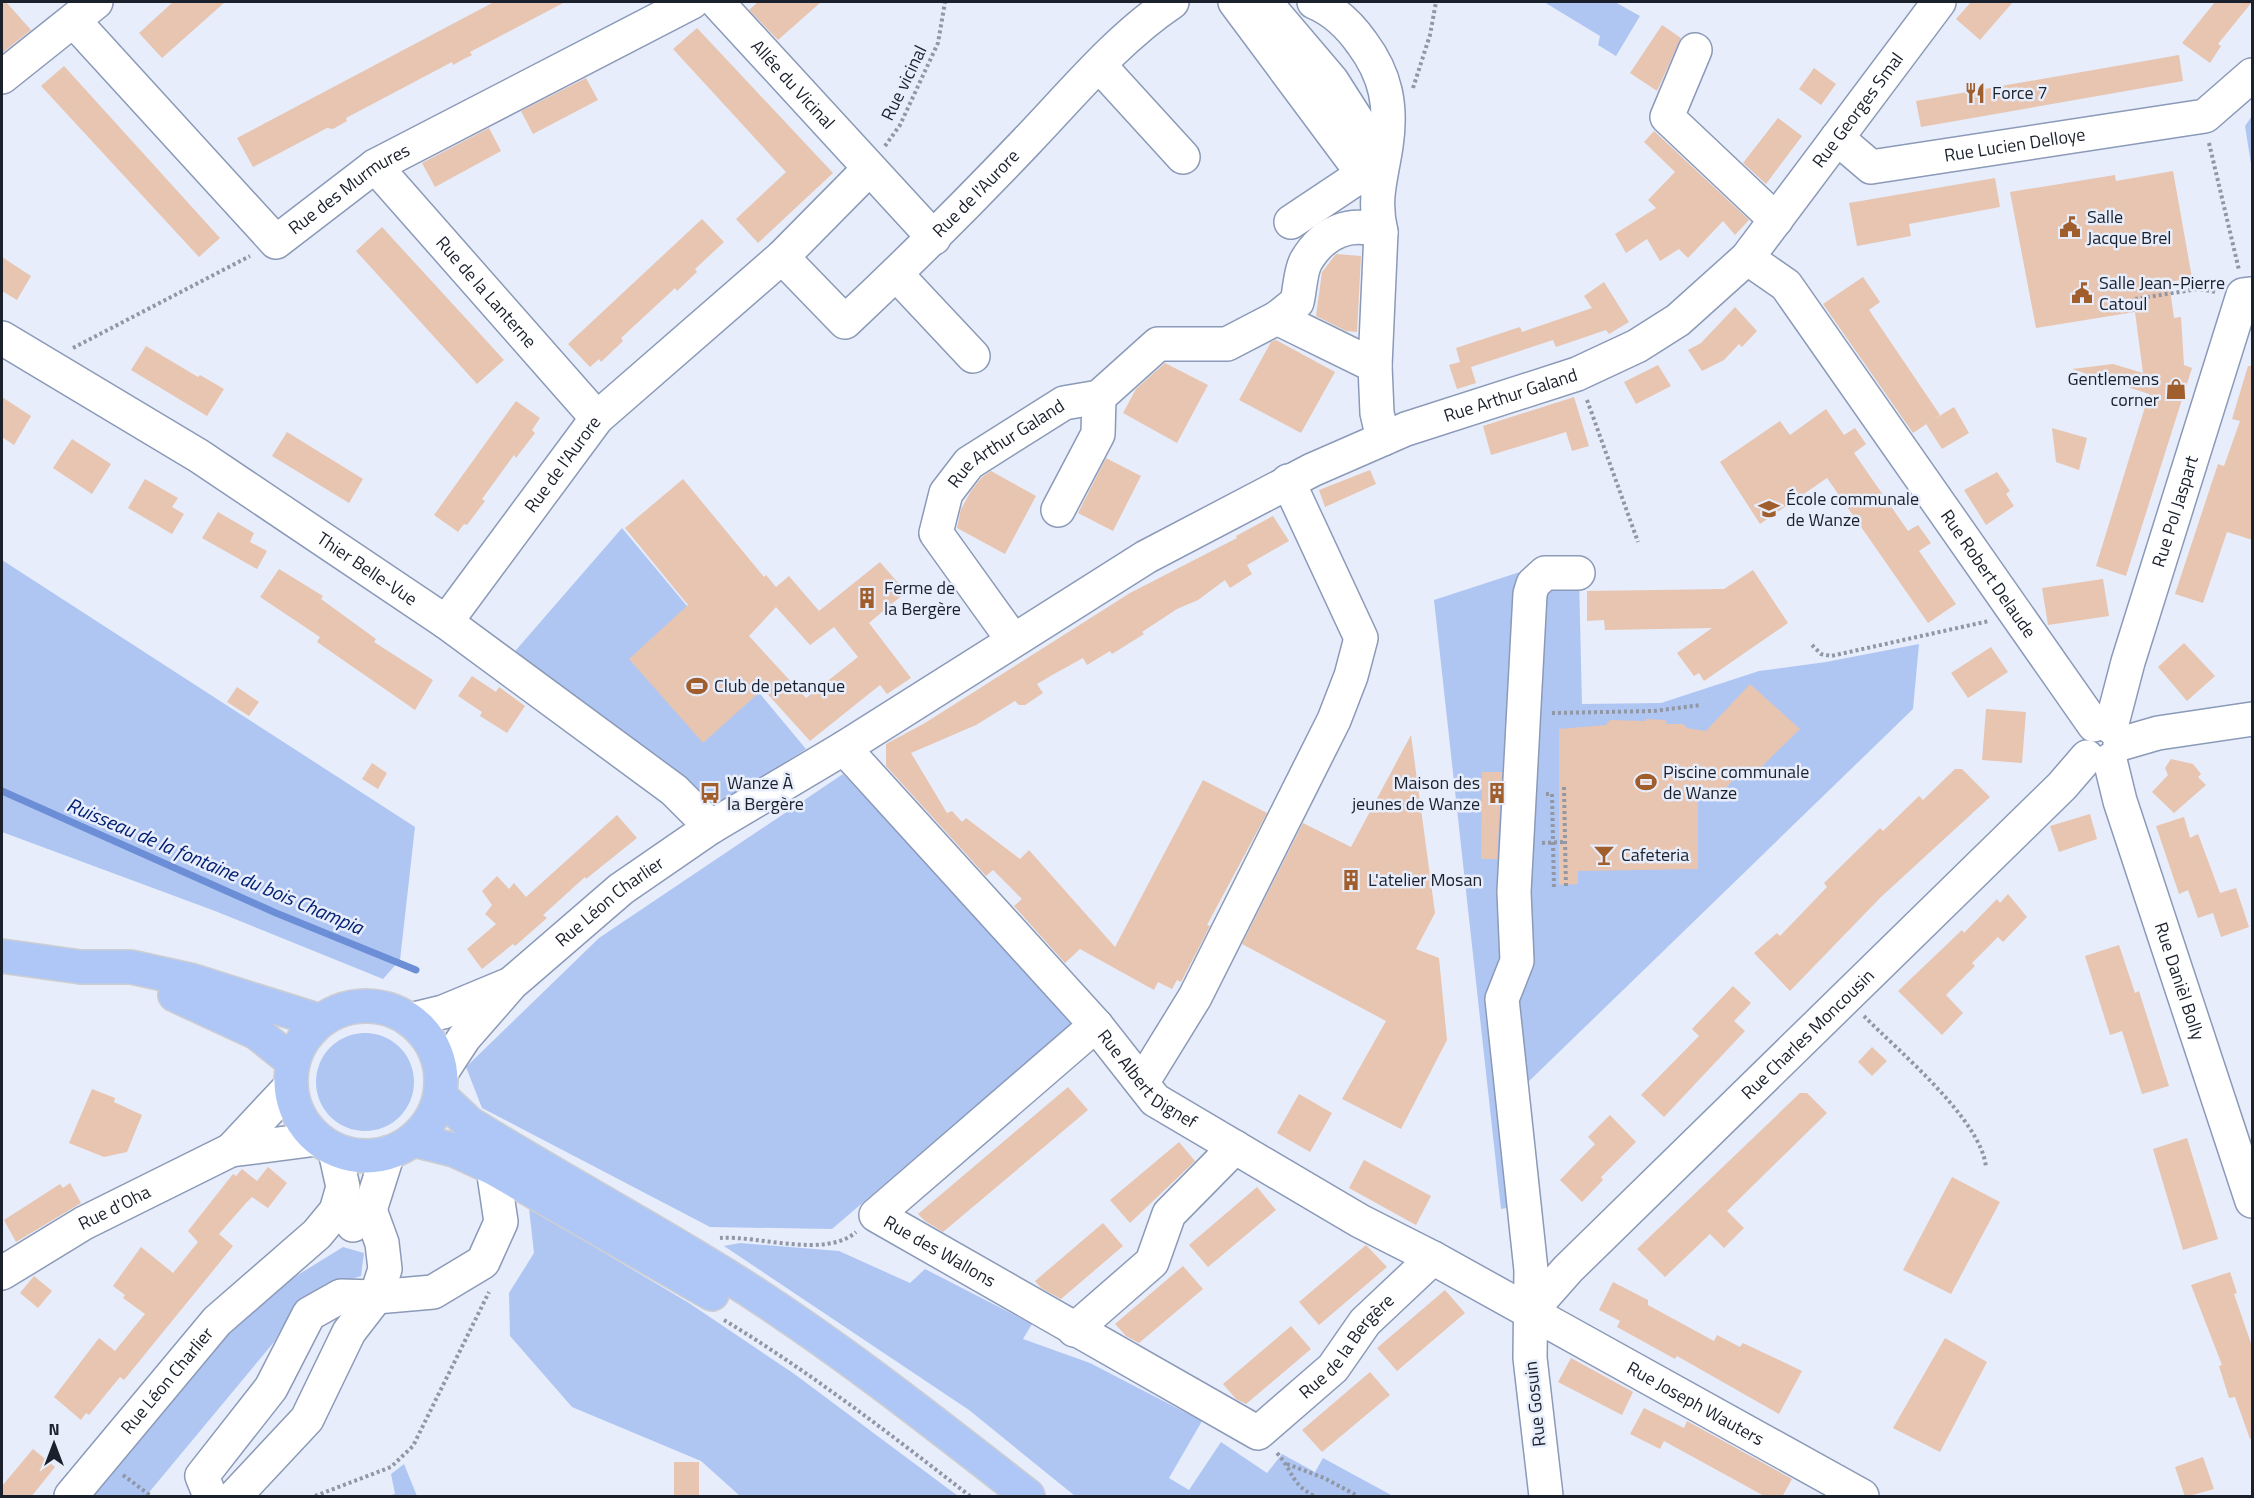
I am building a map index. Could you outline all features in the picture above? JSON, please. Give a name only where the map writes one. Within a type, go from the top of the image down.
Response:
[{"type":"main road","points":[[2,956],[81,967],[130,967],[180,978],[320,1021]]},
{"type":"main road","points":[[81,967],[183,997],[257,1033],[291,1074],[299,1115],[326,1145],[352,1156],[401,1146],[454,1150],[493,1168],[722,1300],[916,1435],[993,1497]]},
{"type":"main road","points":[[291,1074],[308,1032],[334,1012],[365,1005],[381,1007],[410,1020],[431,1043],[440,1084],[435,1112],[401,1146]]},
{"type":"main road","points":[[440,1084],[469,1123],[727,1276],[929,1418],[1028,1497]]},
{"type":"street","name":"Rue des Murmures","points":[[85,11],[276,242],[375,166],[692,2]]},
{"type":"street","name":"Allée du Vicinal","points":[[717,2],[934,238]]},
{"type":"street","name":"Rue de l'Aurore","points":[[782,257],[845,322],[934,238],[1148,18],[1172,2]]},
{"type":"street","points":[[1235,2],[1375,174]]},
{"type":"street","points":[[1265,2],[1332,81],[1375,174],[1381,232],[1375,366],[1377,412],[1383,439]]},
{"type":"street","points":[[1291,222],[1375,174],[1386,145],[1387,97],[1378,64],[1357,36],[1336,14],[1314,2]]},
{"type":"street","name":"Rue Georges Smal","points":[[1637,346],[1678,320],[1747,258],[1933,3]]},
{"type":"street","points":[[2,77],[24,56],[85,11]]},
{"type":"street","points":[[1695,50],[1666,117],[1776,220]]},
{"type":"street","points":[[1100,65],[1184,157]]},
{"type":"street","points":[[2205,116],[2253,75]]},
{"type":"street","name":"Rue Lucien Delloye","points":[[1836,138],[1871,167],[2205,116]]},
{"type":"street","name":"Rue de la Lanterne","points":[[375,166],[597,418]]},
{"type":"street","name":"Rue de l'Aurore","points":[[446,622],[597,418],[782,257],[869,169]]},
{"type":"street","points":[[1058,510],[1098,434],[1100,397],[1158,344],[1227,344],[1277,318],[1298,302],[1306,262],[1328,237],[1347,227],[1365,225],[1381,232]]},
{"type":"street","name":"Rue Robert Delaude","points":[[1747,258],[1786,285],[2104,743]]},
{"type":"street","points":[[896,274],[973,356]]},
{"type":"street","name":"Rue Pol Jaspart","points":[[2104,743],[2128,662],[2248,295]]},
{"type":"street","points":[[1277,318],[1375,366]]},
{"type":"street","name":"Thier Belle-Vue","points":[[2,338],[199,456],[446,622],[674,790],[711,827]]},
{"type":"street","name":"Rue Arthur Galand","points":[[711,827],[844,748],[1146,557],[1288,481],[1383,439],[1577,374],[1637,346]]},
{"type":"street","name":"Rue Arthur Galand","points":[[1013,640],[936,533],[946,493],[969,463],[1064,403],[1100,397]]},
{"type":"street","points":[[1142,1083],[1195,997],[1329,730],[1351,676],[1361,638],[1288,481]]},
{"type":"street","name":"Rue Gosuin","points":[[1546,1497],[1530,1358],[1531,1270],[1502,999],[1517,961],[1514,892],[1521,793],[1527,631],[1533,584],[1545,573],[1578,573]]},
{"type":"street","points":[[2104,743],[2253,719]]},
{"type":"street","name":"Rue Charles Moncousin","points":[[1530,1312],[1568,1269],[2104,743]]},
{"type":"street","name":"Rue Danièl Bolly","points":[[2104,743],[2120,801],[2253,1201]]},
{"type":"street","name":"Rue Albert Dignef","points":[[844,748],[1096,1025],[1155,1100],[1360,1221],[1433,1258],[1530,1312]]},
{"type":"street","name":"Rue Léon Charlier","points":[[440,1084],[464,1038],[512,983],[621,889],[711,827]]},
{"type":"street","name":"Rue Léon Charlier","points":[[410,1020],[443,1012],[512,983]]},
{"type":"street","name":"Rue des Wallons","points":[[1096,1025],[876,1215],[1258,1433]]},
{"type":"street","name":"Rue d'Oha","points":[[231,1150],[291,1074]]},
{"type":"street","name":"Rue Léon Charlier","points":[[71,1497],[217,1321],[317,1234],[336,1211],[343,1187],[326,1145]]},
{"type":"street","name":"Rue d'Oha","points":[[2,1274],[84,1223],[231,1150],[326,1145]]},
{"type":"street","points":[[235,1497],[307,1419],[349,1332],[376,1297],[385,1269],[382,1243],[370,1210],[401,1146]]},
{"type":"street","points":[[1074,1330],[1152,1262],[1169,1214],[1235,1147]]},
{"type":"street","points":[[210,1497],[202,1476],[271,1388],[309,1314],[341,1296],[376,1297],[433,1292],[483,1262],[501,1222],[493,1168]]},
{"type":"street","name":"Rue Léon Charlier","points":[[272,1273],[306,1258],[339,1238],[370,1210]]},
{"type":"street","name":"Rue de la Bergère","points":[[1258,1433],[1333,1368],[1365,1322],[1433,1258]]},
{"type":"street","name":"Rue Joseph Wauters","points":[[1530,1312],[1862,1497]]},
{"type":"path","name":"Rue vicinal","points":[[869,169],[900,126],[938,43],[945,2]]},
{"type":"path","points":[[2135,299],[2198,289],[2248,295],[2212,158],[2205,116]]},
{"type":"path","points":[[43,363],[276,242]]},
{"type":"path","points":[[1577,374],[1638,542]]},
{"type":"path","points":[[1812,645],[1821,654],[1831,656],[2015,615]]},
{"type":"path","points":[[1524,714],[1654,711],[1701,705]]},
{"type":"path","points":[[1564,787],[1566,889]]},
{"type":"path","points":[[1521,793],[1552,794],[1554,889]]},
{"type":"path","points":[[1846,998],[1958,1111],[1985,1155],[1986,1167]]},
{"type":"path","points":[[715,1238],[737,1236],[781,1244],[818,1245],[852,1236],[876,1215]]},
{"type":"path","points":[[315,1497],[391,1467],[413,1446],[493,1283]]},
{"type":"path","points":[[723,1319],[763,1343],[905,1446],[970,1497]]},
{"type":"path","points":[[1314,1497],[1298,1488],[1287,1463],[1324,1478],[1358,1497]]},
{"type":"path","points":[[117,1470],[151,1497]]},
{"type":"shaded area","points":[[1544,2],[1615,2],[1640,16],[1616,56],[1598,45],[1600,36]]},
{"type":"shaded area","points":[[2252,116],[2252,170],[2245,126]]},
{"type":"shaded area","points":[[622,528],[806,749],[715,807],[510,657]]},
{"type":"shaded area","points":[[2,560],[415,827],[400,960],[383,979],[215,911],[2,832]]},
{"type":"shaded area","points":[[1544,564],[1579,578],[1582,704],[1661,703],[1759,671],[1826,662],[1919,644],[1913,709],[1521,1089],[1534,1203],[1501,1209],[1434,600]]},
{"type":"shaded area","points":[[843,774],[1076,1020],[832,1229],[710,1227],[482,1108],[466,1067],[599,938]]},
{"type":"shaded area","points":[[365,1033],[384,1036],[400,1047],[411,1063],[414,1082],[411,1101],[400,1117],[384,1128],[365,1131],[346,1128],[330,1117],[319,1101],[316,1082],[319,1063],[330,1047],[346,1036]]},
{"type":"shaded area","points":[[529,1208],[689,1303],[793,1373],[958,1496],[740,1496],[701,1461],[572,1407],[510,1336],[509,1293],[534,1253]]},
{"type":"shaded area","points":[[740,1243],[839,1251],[910,1283],[925,1269],[1032,1324],[1023,1339],[1090,1363],[1202,1421],[1169,1478],[1189,1490],[1221,1442],[1267,1473],[1282,1454],[1315,1472],[1323,1458],[1393,1496],[1075,1496],[969,1410],[724,1246]]},
{"type":"shaded area","points":[[343,1247],[364,1253],[361,1276],[321,1289],[295,1305],[274,1342],[146,1496],[81,1496],[238,1312]]},
{"type":"shaded area","points":[[404,1464],[417,1496],[387,1496],[395,1494],[391,1474]]},
{"type":"building","points":[[2,2],[6,2],[31,30],[2,53]]},
{"type":"building","points":[[173,2],[225,2],[162,58],[139,33]]},
{"type":"building","points":[[494,2],[565,2],[470,52],[472,55],[453,65],[452,62],[346,118],[347,121],[333,129],[327,128],[253,167],[237,138]]},
{"type":"building","points":[[758,2],[821,2],[778,40],[749,10]]},
{"type":"building","points":[[1971,2],[2013,2],[1980,40],[1956,19]]},
{"type":"building","points":[[2215,2],[2252,2],[2218,44],[2221,46],[2210,63],[2182,43]]},
{"type":"building","points":[[1662,25],[1681,38],[1657,91],[1630,73]]},
{"type":"building","points":[[697,28],[833,173],[758,243],[736,219],[786,172],[673,49]]},
{"type":"building","points":[[2179,55],[2183,81],[1921,127],[1916,101]]},
{"type":"building","points":[[64,66],[220,238],[199,257],[41,86]]},
{"type":"building","points":[[1814,68],[1836,84],[1821,105],[1799,89]]},
{"type":"building","points":[[586,78],[598,100],[533,134],[521,111]]},
{"type":"building","points":[[1778,118],[1802,136],[1766,184],[1743,163]]},
{"type":"building","points":[[489,128],[501,151],[435,187],[422,163]]},
{"type":"building","points":[[1654,131],[1749,220],[1735,235],[1723,221],[1688,258],[1679,249],[1660,261],[1647,239],[1626,253],[1615,234],[1656,208],[1648,200],[1675,172],[1644,142]]},
{"type":"building","points":[[2173,171],[2192,278],[2169,282],[2174,318],[2181,317],[2184,365],[2192,368],[2126,576],[2096,566],[2149,394],[2072,369],[2113,364],[2143,373],[2135,312],[2036,328],[2010,192],[2115,175],[2116,181]]},
{"type":"building","points":[[1995,178],[2000,207],[1909,224],[1911,236],[1857,246],[1849,203]]},
{"type":"building","points":[[702,219],[724,242],[695,269],[697,272],[677,291],[675,288],[621,338],[623,341],[601,362],[599,359],[590,367],[568,344]]},
{"type":"building","points":[[382,227],[504,360],[477,384],[356,251]]},
{"type":"building","points":[[1336,254],[1361,256],[1357,332],[1346,331],[1316,316],[1322,272]]},
{"type":"building","points":[[2,257],[31,276],[17,300],[2,291]]},
{"type":"building","points":[[1863,277],[1880,302],[1869,310],[1940,415],[1913,433],[1823,304]]},
{"type":"building","points":[[1604,282],[1629,322],[1609,334],[1606,330],[1556,347],[1553,340],[1471,367],[1476,383],[1457,389],[1449,365],[1460,362],[1456,348],[1520,327],[1522,332],[1592,308],[1584,296]]},
{"type":"building","points":[[1735,307],[1757,331],[1742,347],[1739,344],[1724,360],[1702,371],[1688,350],[1701,343]]},
{"type":"building","points":[[1276,340],[1335,372],[1301,433],[1239,400],[1271,342]]},
{"type":"building","points":[[146,346],[198,377],[200,375],[224,389],[207,416],[131,370]]},
{"type":"building","points":[[1165,363],[1208,385],[1177,443],[1123,413],[1136,389]]},
{"type":"building","points":[[1658,365],[1671,386],[1636,404],[1624,382]]},
{"type":"building","points":[[2248,366],[2253,366],[2253,540],[2227,532],[2203,603],[2175,594],[2218,464],[2224,466],[2240,421],[2232,419]]},
{"type":"building","points":[[2,397],[31,416],[14,445],[2,437]]},
{"type":"building","points":[[1574,397],[1589,446],[1572,451],[1566,432],[1491,455],[1483,426]]},
{"type":"building","points":[[516,401],[540,418],[532,430],[535,433],[516,458],[514,455],[482,499],[485,501],[467,525],[464,524],[458,532],[434,515]]},
{"type":"building","points":[[1954,407],[1969,433],[1942,449],[1926,424]]},
{"type":"building","points":[[1826,409],[1844,435],[1855,428],[1866,444],[1854,453],[1908,531],[1918,525],[1931,543],[1919,551],[1956,604],[1928,623],[1827,478],[1760,524],[1720,462],[1780,421],[1790,435]]},
{"type":"building","points":[[2052,428],[2087,438],[2079,470],[2056,462]]},
{"type":"building","points":[[287,432],[363,479],[349,503],[272,456]]},
{"type":"building","points":[[72,439],[111,464],[92,494],[53,468]]},
{"type":"building","points":[[1106,458],[1141,476],[1113,531],[1078,513]]},
{"type":"building","points":[[1370,470],[1376,484],[1325,507],[1319,490]]},
{"type":"building","points":[[991,471],[1036,496],[1005,554],[957,528],[961,509],[971,491],[982,477]]},
{"type":"building","points":[[1997,472],[2010,491],[2006,494],[2014,506],[1986,525],[1964,490]]},
{"type":"building","points":[[145,479],[178,498],[172,507],[184,514],[172,534],[128,508]]},
{"type":"building","points":[[683,479],[764,577],[766,575],[776,587],[789,576],[819,611],[880,562],[906,592],[869,623],[911,678],[887,694],[880,685],[810,741],[763,689],[703,743],[629,659],[688,605],[625,528]],"holes":[[[776,607],[810,645],[834,627],[858,657],[806,698],[749,636]]]},
{"type":"building","points":[[218,512],[254,533],[250,542],[267,551],[257,569],[202,538]]},
{"type":"building","points":[[1273,516],[1289,541],[1247,565],[1252,574],[1230,588],[1225,580],[1198,600],[1177,609],[1112,654],[1110,651],[1087,665],[1083,658],[1054,674],[1037,684],[1043,693],[1025,705],[1019,705],[1015,701],[976,725],[911,753],[947,813],[952,811],[962,822],[966,818],[1020,859],[1029,850],[1115,947],[1203,780],[1267,813],[1207,925],[1210,926],[1181,982],[1177,980],[1172,989],[1158,982],[1154,990],[1080,949],[1065,963],[1014,906],[1022,899],[993,870],[986,876],[886,766],[886,744],[925,723],[1130,593],[1237,538],[1236,536]]},
{"type":"building","points":[[279,569],[323,596],[321,599],[376,639],[374,642],[433,680],[415,710],[317,642],[320,637],[260,597]]},
{"type":"building","points":[[1753,570],[1788,623],[1704,681],[1699,673],[1694,676],[1677,653],[1712,628],[1605,630],[1604,620],[1587,621],[1587,591],[1724,589]]},
{"type":"building","points":[[2103,579],[2109,616],[2048,625],[2042,588]]},
{"type":"building","points":[[2184,643],[2215,676],[2187,701],[2158,667]]},
{"type":"building","points":[[1991,647],[2008,672],[1968,698],[1951,673]]},
{"type":"building","points":[[472,676],[496,692],[499,687],[525,706],[507,733],[480,716],[482,712],[458,696]]},
{"type":"building","name":"Piscine communale de Wanze","points":[[1750,684],[1800,729],[1751,777],[1743,771],[1719,794],[1698,794],[1698,869],[1578,871],[1578,884],[1559,885],[1559,729],[1606,725],[1610,720],[1646,721],[1646,719],[1665,720],[1667,724],[1683,724],[1687,728],[1706,731]]},
{"type":"building","points":[[237,687],[259,702],[249,716],[227,702]]},
{"type":"building","points":[[1986,709],[2026,712],[2022,763],[1982,760]]},
{"type":"building","name":"L'atelier Mosan","points":[[1411,735],[1435,913],[1416,949],[1439,958],[1447,1040],[1401,1129],[1342,1099],[1386,1021],[1242,944],[1303,823],[1351,847]]},
{"type":"building","points":[[2171,759],[2193,764],[2201,774],[2198,777],[2206,785],[2174,813],[2152,792],[2168,775],[2165,768]]},
{"type":"building","points":[[372,763],[387,773],[378,789],[362,779]]},
{"type":"building","points":[[1955,769],[1962,769],[1990,797],[1881,897],[1790,991],[1754,953],[1777,933],[1780,936],[1827,887],[1824,883],[1880,828],[1883,831],[1919,796],[1923,800]]},
{"type":"building","points":[[1482,772],[1502,772],[1497,859],[1481,859]]},
{"type":"building","points":[[2090,814],[2097,839],[2059,852],[2050,826]]},
{"type":"building","points":[[617,815],[637,838],[586,879],[585,877],[543,915],[547,918],[515,946],[513,944],[482,969],[467,949],[496,924],[485,914],[492,905],[482,891],[497,876],[509,889],[514,883],[526,897]]},
{"type":"building","points":[[2184,817],[2190,838],[2198,834],[2220,893],[2236,888],[2249,927],[2221,937],[2213,913],[2198,918],[2188,890],[2179,894],[2156,826]]},
{"type":"building","points":[[2008,894],[2027,917],[2003,942],[1998,937],[1972,963],[1975,966],[1946,995],[1963,1013],[1942,1035],[1898,991],[1962,930],[1964,933],[1997,899],[2000,903]]},
{"type":"building","points":[[2119,945],[2135,993],[2139,991],[2169,1086],[2142,1094],[2122,1031],[2110,1035],[2085,956]]},
{"type":"building","points":[[1733,986],[1751,1003],[1734,1021],[1745,1031],[1664,1117],[1641,1095],[1699,1036],[1692,1029]]},
{"type":"building","points":[[1872,1047],[1887,1061],[1872,1076],[1858,1062]]},
{"type":"building","points":[[1068,1087],[1088,1110],[943,1232],[918,1214]]},
{"type":"building","points":[[92,1089],[115,1098],[114,1102],[142,1115],[127,1152],[104,1157],[69,1143]]},
{"type":"building","points":[[1800,1093],[1807,1093],[1827,1113],[1727,1211],[1744,1228],[1724,1248],[1710,1234],[1665,1277],[1637,1249]]},
{"type":"building","points":[[1299,1094],[1332,1113],[1310,1152],[1277,1133]]},
{"type":"building","points":[[1610,1115],[1636,1142],[1601,1177],[1603,1180],[1582,1202],[1560,1180],[1595,1144],[1588,1137]]},
{"type":"building","points":[[2187,1138],[2218,1239],[2183,1250],[2153,1149]]},
{"type":"building","points":[[1179,1142],[1195,1161],[1130,1223],[1110,1200]]},
{"type":"building","points":[[1364,1160],[1431,1196],[1416,1225],[1349,1188]]},
{"type":"building","points":[[268,1167],[287,1183],[268,1208],[252,1197],[219,1234],[233,1246],[124,1380],[120,1377],[89,1415],[86,1413],[81,1420],[54,1397],[99,1338],[115,1351],[145,1314],[123,1298],[125,1295],[113,1286],[141,1247],[173,1273],[198,1242],[188,1231],[233,1174],[236,1176],[242,1169],[257,1181]]},
{"type":"building","points":[[1952,1177],[2000,1202],[1951,1294],[1903,1270]]},
{"type":"building","points":[[70,1183],[81,1203],[16,1242],[4,1220],[60,1184],[63,1188]]},
{"type":"building","points":[[1257,1187],[1276,1210],[1208,1267],[1189,1245]]},
{"type":"building","points":[[1103,1223],[1123,1246],[1061,1299],[1041,1288],[1035,1281]]},
{"type":"building","points":[[1366,1245],[1387,1267],[1319,1325],[1299,1302]]},
{"type":"building","points":[[1183,1266],[1203,1289],[1139,1343],[1126,1336],[1115,1324]]},
{"type":"building","points":[[2230,1272],[2237,1293],[2234,1294],[2253,1349],[2253,1438],[2250,1439],[2235,1397],[2229,1398],[2219,1366],[2222,1365],[2191,1285]]},
{"type":"building","points":[[34,1276],[52,1291],[38,1308],[20,1293]]},
{"type":"building","points":[[1613,1282],[1648,1300],[1648,1305],[1714,1341],[1717,1335],[1740,1347],[1743,1343],[1802,1371],[1779,1414],[1677,1356],[1675,1359],[1617,1327],[1620,1321],[1599,1310]]},
{"type":"building","points":[[1445,1290],[1465,1313],[1397,1371],[1377,1348]]},
{"type":"building","points":[[1291,1326],[1311,1349],[1246,1404],[1236,1399],[1223,1384]]},
{"type":"building","points":[[1945,1338],[1987,1362],[1940,1452],[1893,1428]]},
{"type":"building","points":[[1571,1358],[1633,1392],[1622,1415],[1558,1382]]},
{"type":"building","points":[[1370,1372],[1390,1395],[1322,1452],[1302,1430]]},
{"type":"building","points":[[1644,1408],[1684,1428],[1687,1421],[1792,1479],[1782,1497],[1766,1497],[1664,1441],[1660,1449],[1630,1434]]},
{"type":"building","points":[[33,1449],[55,1467],[31,1497],[2,1497],[2,1486]]},
{"type":"building","points":[[2203,1457],[2214,1489],[2185,1497],[2175,1467]]},
{"type":"building","points":[[674,1462],[699,1462],[699,1497],[674,1497]]},
{"type":"waterway","name":"Ruisseau de la fontaine du bois Champia","points":[[2,791],[276,913],[416,970]]},
{"type":"place","name":"Force 7","points":[[1975,93]]},
{"type":"place","name":"Salle Jacque Brel","points":[[2070,227]]},
{"type":"place","name":"Salle Jean-Pierre Catoul","points":[[2082,293]]},
{"type":"place","name":"Gentlemens corner","points":[[2176,389]]},
{"type":"place","name":"École communale de Wanze","points":[[1769,509]]},
{"type":"place","name":"Ferme de la Bergère","points":[[867,598]]},
{"type":"place","name":"Club de petanque","points":[[697,686]]},
{"type":"place","name":"Piscine communale de Wanze","points":[[1646,782]]},
{"type":"place","name":"Wanze À la Bergère","points":[[710,793]]},
{"type":"place","name":"Maison des jeunes de Wanze","points":[[1497,793]]},
{"type":"place","name":"Cafeteria","points":[[1604,855]]},
{"type":"place","name":"L'atelier Mosan","points":[[1351,880]]}]
